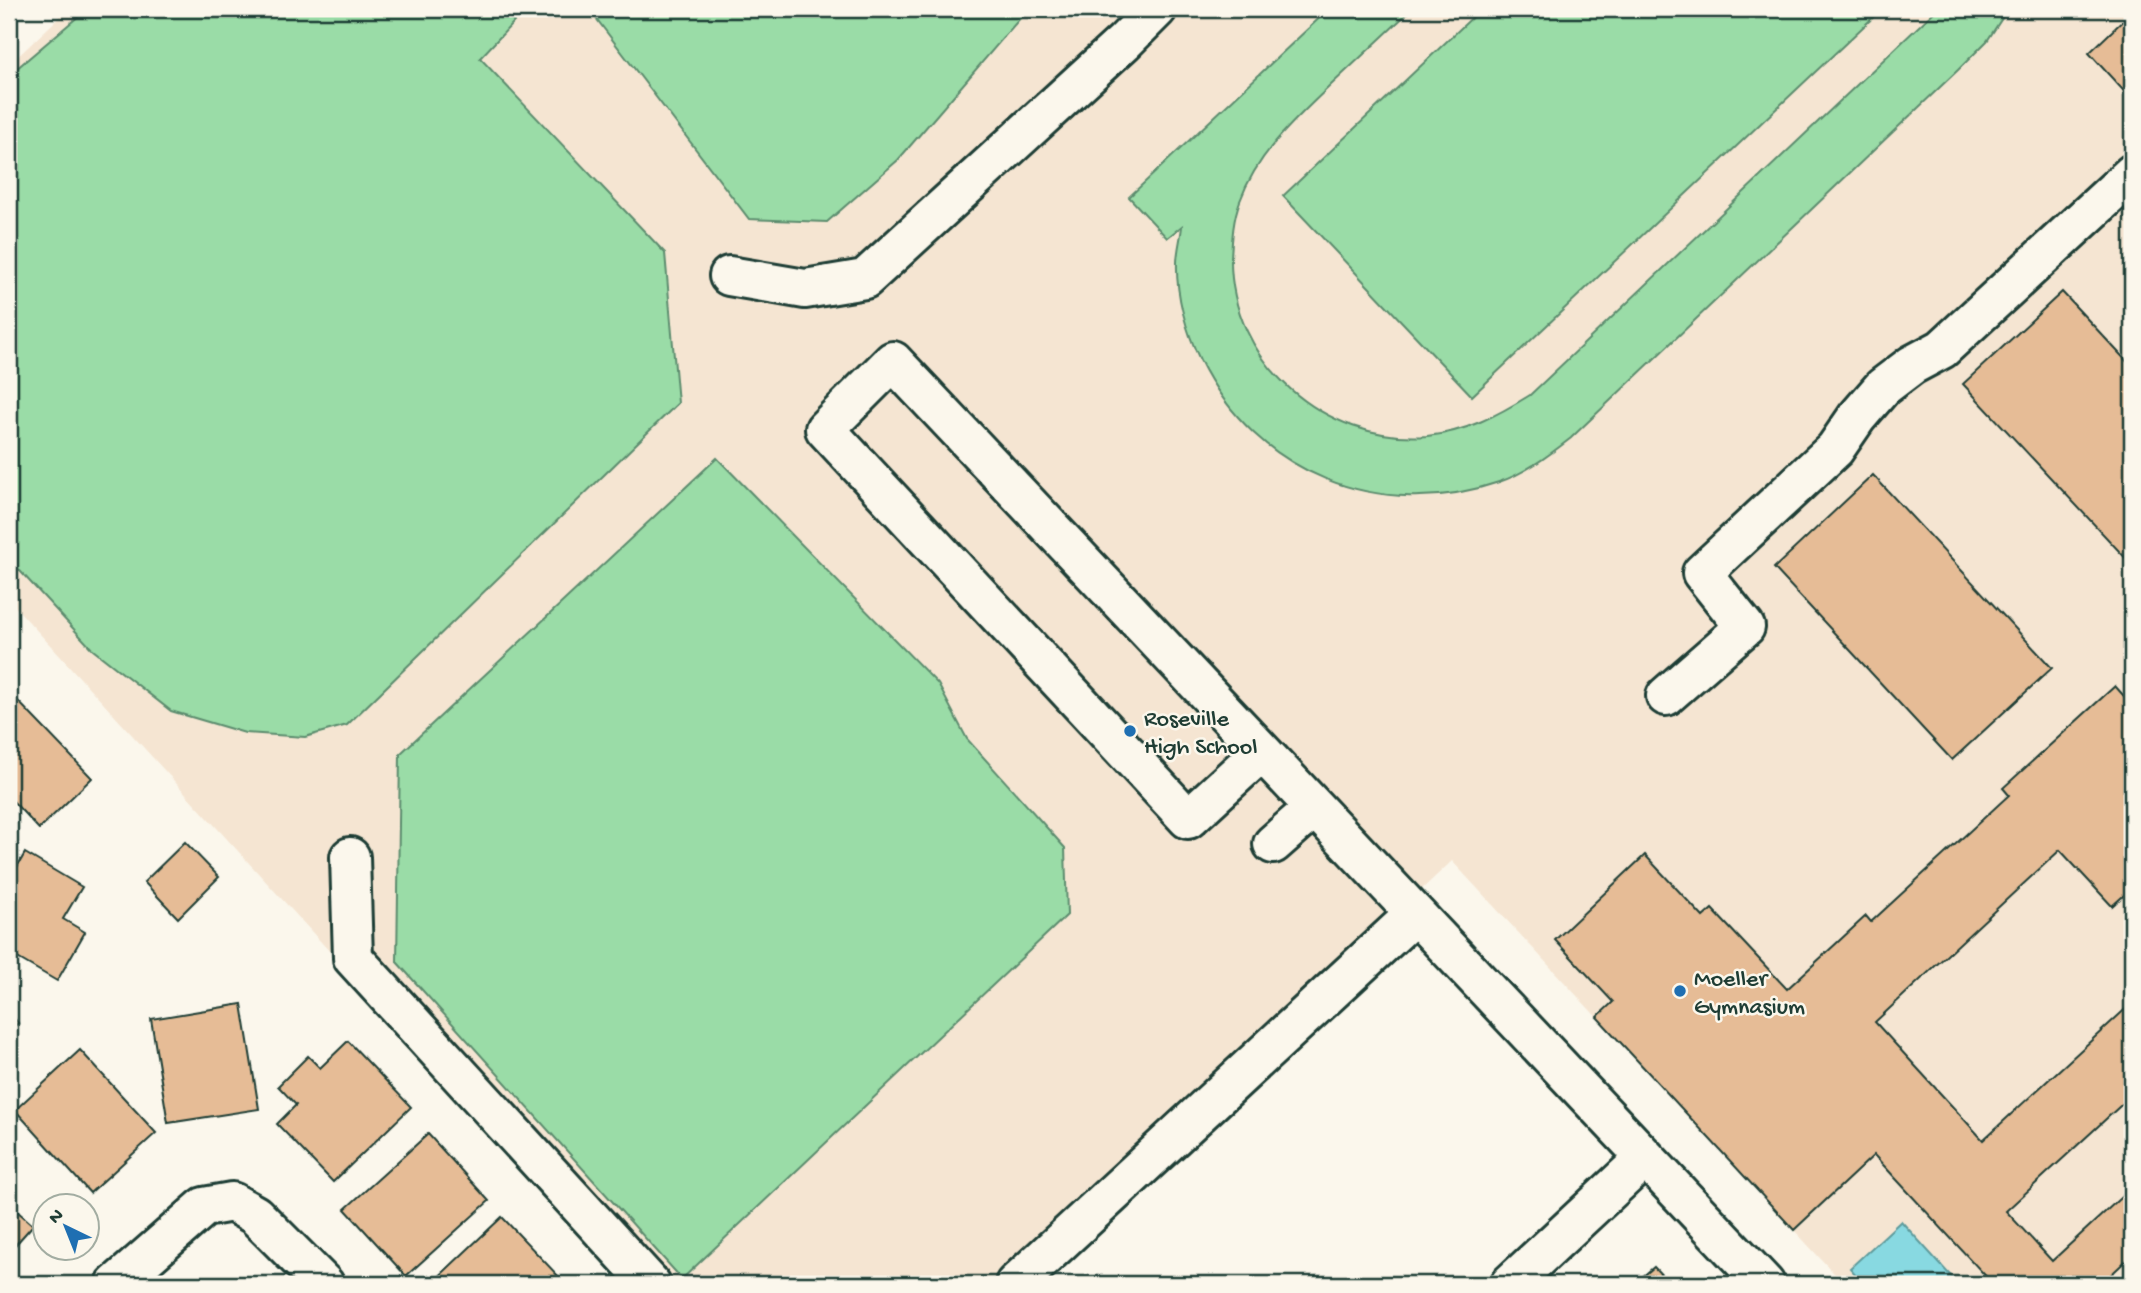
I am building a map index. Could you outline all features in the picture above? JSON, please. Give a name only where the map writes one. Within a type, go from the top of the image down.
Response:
[{"type":"street","points":[[729,276],[805,289],[865,278],[1124,43],[1157,9]]},
{"type":"street","points":[[1665,696],[1745,627],[1702,573],[1835,449],[1857,417],[1883,387],[1912,365],[1942,349],[2132,174]]},
{"type":"street","points":[[1261,752],[1188,819],[825,429],[893,361],[1314,808],[1414,915],[1644,1159],[1765,1284]]},
{"type":"street","points":[[1273,844],[1314,808]]},
{"type":"street","points":[[351,857],[353,958],[651,1284]]},
{"type":"street","points":[[1015,1284],[1414,915]]},
{"type":"street","points":[[1510,1284],[1644,1159]]},
{"type":"street","points":[[116,1284],[204,1207],[232,1202],[255,1215],[324,1284]]},
{"type":"shaded area","name":"Roseville High School","points":[[68,9],[2132,9],[2132,1284],[1844,1284],[1452,861],[1000,1284],[633,1284],[9,600],[9,65]]},
{"type":"green space","points":[[87,9],[503,9],[514,22],[480,58],[665,253],[678,403],[347,725],[305,737],[245,733],[171,711],[93,650],[9,559],[9,75]]},
{"type":"green space","points":[[589,9],[1028,9],[898,160],[827,222],[749,219]]},
{"type":"green space","points":[[1329,9],[1412,9],[1291,124],[1257,167],[1240,201],[1234,222],[1231,258],[1235,296],[1247,331],[1266,362],[1290,389],[1320,411],[1353,426],[1389,435],[1427,436],[1455,431],[1481,422],[1530,395],[1937,9],[2008,9],[1987,41],[1958,70],[1571,438],[1528,469],[1499,482],[1454,493],[1410,496],[1367,491],[1326,479],[1288,460],[1254,433],[1224,400],[1200,360],[1190,337],[1180,300],[1177,275],[1182,226],[1167,238],[1129,197]]},
{"type":"green space","points":[[1481,9],[1882,9],[1472,396],[1283,196]]},
{"type":"green space","points":[[717,458],[938,684],[967,739],[1065,848],[1067,915],[682,1279],[397,962],[400,754]]},
{"type":"water","points":[[1901,1221],[1958,1284],[1864,1284],[1850,1268]]},
{"type":"building","points":[[2132,12],[2132,100],[2089,53]]},
{"type":"building","points":[[2062,292],[2132,367],[2132,565],[1963,384]]},
{"type":"building","points":[[1873,475],[2052,668],[1952,760],[1774,568]]},
{"type":"building","points":[[2115,686],[2132,705],[2132,888],[2112,906],[2060,850],[1875,1022],[1983,1140],[2132,1003],[2132,1095],[2006,1211],[2052,1261],[2132,1187],[2132,1255],[2101,1284],[1993,1284],[1874,1155],[1794,1230],[1597,1017],[1613,1002],[1555,940],[1645,855],[1703,917],[1712,909],[1787,989],[1866,916],[1871,922],[2009,795],[2003,788]]},
{"type":"building","points":[[15,698],[92,778],[39,829],[9,797],[9,704]]},
{"type":"building","points":[[185,842],[219,877],[178,918],[144,882]]},
{"type":"building","points":[[25,853],[82,887],[63,919],[85,932],[57,981],[9,953],[9,881]]},
{"type":"building","points":[[242,1004],[259,1109],[168,1123],[151,1019]]},
{"type":"building","points":[[9,1011],[18,1023],[9,1031]]},
{"type":"building","points":[[348,1041],[411,1107],[333,1182],[277,1124],[296,1105],[278,1086],[308,1056],[320,1068]]},
{"type":"building","points":[[80,1050],[156,1133],[89,1192],[15,1110]]},
{"type":"building","points":[[428,1134],[489,1201],[406,1276],[345,1209]]},
{"type":"building","points":[[9,1204],[32,1226],[9,1252]]},
{"type":"building","points":[[502,1217],[562,1280],[558,1284],[431,1284]]},
{"type":"building","points":[[1654,1267],[1670,1284],[1634,1284]]},
{"type":"place","name":"Roseville High School","points":[[1130,731]]},
{"type":"place","name":"Moeller Gymnasium","points":[[1680,991]]}]
